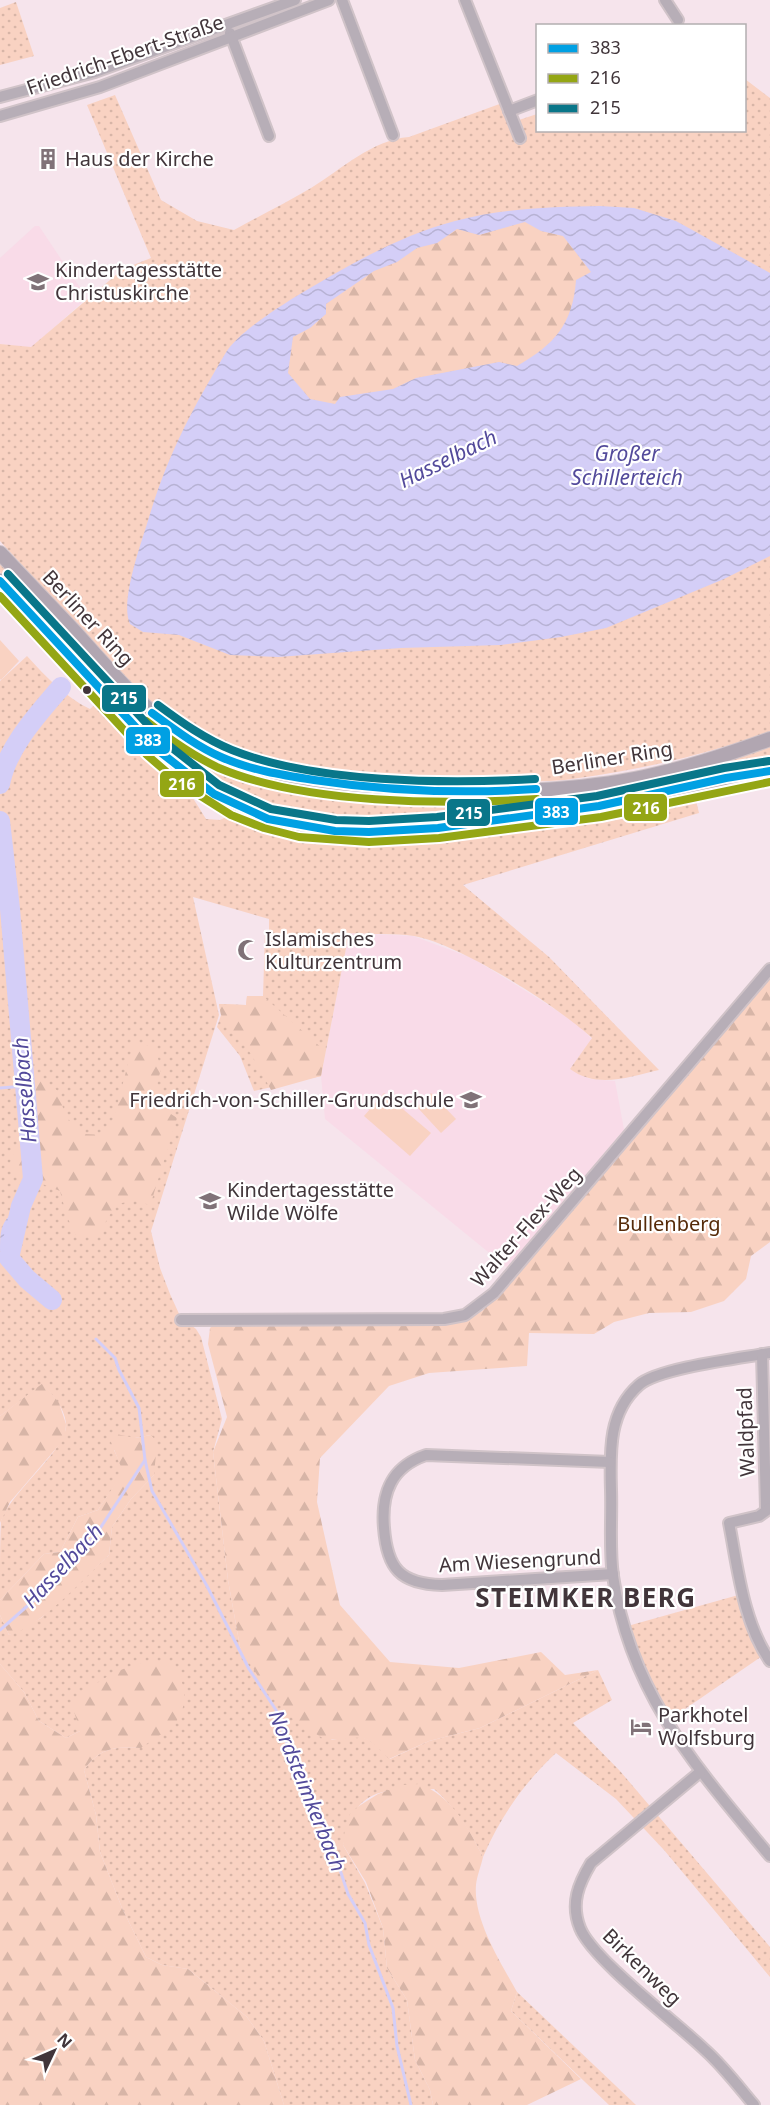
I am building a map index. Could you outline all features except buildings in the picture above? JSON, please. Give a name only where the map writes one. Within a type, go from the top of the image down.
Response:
[{"type":"main road","name":"Berliner Ring","points":[[0,553],[151,712],[190,741],[223,758],[270,772],[318,781],[404,790],[502,791],[581,786],[644,777],[717,758],[770,739]]},
{"type":"main road","name":"Berliner Ring","points":[[0,581],[155,748],[180,770],[208,792],[237,807],[287,823],[330,831],[427,830],[590,808],[742,773],[770,764]]},
{"type":"street","points":[[267,9],[278,0]]},
{"type":"street","name":"Friedrich-Ebert-Straße","points":[[0,97],[95,72],[295,0]]},
{"type":"street","name":"Friedrich-Ebert-Straße","points":[[0,116],[100,87],[329,0]]},
{"type":"street","points":[[342,0],[393,135]]},
{"type":"street","points":[[465,0],[520,138]]},
{"type":"street","points":[[665,0],[678,20]]},
{"type":"street","points":[[227,24],[269,136]]},
{"type":"street","points":[[509,111],[536,100]]},
{"type":"street","points":[[742,773],[770,771]]},
{"type":"street","name":"Walter-Flex-Weg","points":[[180,1320],[444,1319],[465,1315],[494,1293],[625,1142],[770,969]]},
{"type":"street","points":[[766,1354],[661,1374],[641,1383],[622,1402],[614,1425],[610,1462],[613,1574],[624,1628],[648,1690],[700,1772],[770,1856]]},
{"type":"street","name":"Waldpfad","points":[[766,1354],[768,1508],[759,1516],[729,1523],[742,1594],[756,1635],[770,1661]]},
{"type":"street","name":"Am Wiesengrund","points":[[610,1462],[426,1455],[406,1464],[391,1479],[386,1488],[382,1512],[389,1558],[403,1576],[415,1582],[442,1585],[613,1574]]},
{"type":"street","name":"Birkenweg","points":[[700,1772],[591,1863],[579,1883],[575,1903],[577,1918],[580,1929],[588,1942],[706,2051],[754,2105]]},
{"type":"shaded area","name":"Kindertagesstätte Christuskirche","points":[[35,226],[39,226],[87,298],[31,348],[0,344],[0,258]]},
{"type":"shaded area","name":"Friedrich-von-Schiller-Grundschule","points":[[349,933],[413,936],[472,958],[576,1023],[592,1039],[570,1069],[590,1079],[615,1081],[626,1140],[509,1269],[325,1119],[321,1076]]},
{"type":"green space","points":[[16,2],[34,56],[0,65],[0,8]]},
{"type":"green space","points":[[746,80],[770,98],[770,732],[672,761],[597,775],[550,781],[473,783],[386,781],[341,777],[296,770],[254,759],[215,745],[181,726],[158,709],[127,679],[0,541],[0,344],[31,347],[123,269],[151,258],[87,105],[115,95],[161,200],[197,221],[234,230],[311,188],[358,156],[382,144],[409,137],[505,102],[513,122],[536,114],[536,132],[746,132]]},
{"type":"green space","points":[[525,222],[541,231],[563,236],[591,273],[577,280],[571,309],[559,331],[551,341],[530,358],[517,366],[499,362],[416,378],[393,389],[340,397],[336,404],[310,399],[288,373],[293,337],[310,328],[326,314],[326,304],[374,270],[397,262],[417,248],[437,243],[458,229],[479,235]]},
{"type":"green space","points":[[0,561],[52,617],[51,627],[0,572]]},
{"type":"green space","points":[[0,590],[38,631],[43,644],[0,597]]},
{"type":"green space","points":[[0,640],[19,661],[1,680],[0,679]]},
{"type":"green space","points":[[76,648],[110,686],[187,747],[219,764],[292,783],[582,791],[770,744],[770,756],[669,786],[582,804],[435,822],[365,826],[295,819],[262,810],[229,796],[185,767],[127,711],[73,652]]},
{"type":"green space","points":[[27,656],[72,699],[90,709],[101,699],[166,772],[191,795],[206,819],[220,820],[234,813],[277,827],[408,836],[530,825],[695,796],[699,813],[463,885],[549,957],[659,1070],[625,1078],[591,1079],[570,1069],[592,1038],[556,1010],[481,963],[433,941],[414,936],[349,933],[321,1076],[254,1091],[240,1056],[217,1027],[221,1015],[219,1004],[246,1005],[247,996],[263,996],[265,932],[269,932],[269,919],[193,897],[219,1015],[151,1231],[160,1268],[180,1316],[196,1329],[201,1337],[222,1419],[213,1452],[228,1580],[240,1647],[332,1740],[351,1737],[365,1738],[390,1759],[429,1741],[480,1728],[598,1670],[612,1700],[573,1723],[620,1771],[770,1947],[770,1977],[664,1850],[616,1799],[556,1753],[533,1776],[514,1801],[483,1857],[462,1820],[434,1789],[394,1790],[366,1799],[354,1814],[343,1845],[365,1883],[383,1928],[387,1968],[407,2000],[415,2060],[430,2090],[433,2105],[284,2105],[264,2041],[247,2017],[188,1969],[162,1965],[146,1957],[122,1908],[100,1852],[96,1815],[84,1770],[96,1757],[108,1750],[141,1748],[80,1731],[66,1738],[39,1721],[24,1692],[0,1664],[0,1615],[9,1635],[41,1618],[109,1555],[112,1527],[131,1499],[154,1475],[151,1435],[135,1438],[114,1450],[124,1472],[98,1510],[78,1517],[60,1552],[44,1554],[0,1600],[1,1521],[16,1497],[59,1444],[65,1433],[66,1423],[60,1407],[43,1384],[0,1416],[0,681]]},
{"type":"green space","name":"Bullenberg","points":[[770,973],[770,1242],[751,1256],[746,1279],[724,1301],[691,1312],[649,1313],[614,1322],[594,1334],[529,1333],[527,1366],[429,1373],[389,1386],[320,1458],[317,1502],[340,1605],[390,1662],[459,1668],[541,1652],[565,1675],[598,1670],[480,1728],[429,1741],[389,1759],[372,1742],[365,1739],[324,1739],[294,1720],[267,1691],[240,1647],[228,1580],[213,1452],[227,1417],[208,1344],[210,1328],[216,1322],[467,1320],[482,1311]]},
{"type":"green space","points":[[247,996],[263,996],[325,1051],[321,1076],[271,1090],[251,1054],[221,1015],[219,1004],[246,1005]]},
{"type":"green space","points":[[134,1041],[155,1048],[161,1069],[154,1096],[162,1108],[177,1118],[150,1206],[139,1200],[116,1204],[97,1237],[76,1235],[67,1217],[60,1191],[7,1170],[21,1135],[17,1066],[33,1071],[59,1092],[65,1116],[84,1134],[105,1135],[114,1117]]},
{"type":"green space","points":[[384,1093],[431,1133],[410,1156],[364,1116]]},
{"type":"green space","points":[[431,1093],[456,1119],[441,1133],[417,1107]]},
{"type":"green space","points":[[43,1383],[59,1403],[66,1424],[65,1438],[10,1502],[0,1523],[0,1416]]},
{"type":"green space","points":[[107,1432],[135,1438],[151,1435],[157,1442],[154,1475],[131,1499],[112,1527],[109,1555],[48,1612],[35,1622],[9,1635],[0,1615],[0,1600],[44,1554],[60,1552],[78,1517],[98,1510],[123,1472]]},
{"type":"green space","points":[[742,1594],[765,1654],[666,1722],[624,1627]]},
{"type":"green space","points":[[155,1660],[168,1664],[179,1675],[184,1692],[182,1709],[171,1727],[141,1748],[108,1750],[96,1757],[84,1770],[96,1815],[100,1852],[122,1908],[146,1957],[162,1965],[188,1969],[247,2017],[264,2041],[284,2105],[0,2105],[0,1664],[24,1692],[39,1721],[66,1738],[80,1731],[72,1705],[90,1688],[120,1670]]},
{"type":"green space","points":[[419,1784],[431,1789],[450,1804],[465,1824],[483,1857],[476,1885],[476,1898],[489,1941],[517,1992],[511,2011],[581,2079],[527,2105],[433,2105],[430,2090],[415,2060],[407,2000],[387,1968],[383,1928],[366,1882],[343,1845],[350,1814],[359,1806],[378,1794],[402,1785]]},
{"type":"green space","points":[[517,1992],[636,2105],[609,2105],[511,2011]]},
{"type":"water","name":"Großer Schillerteich","points":[[600,206],[634,208],[676,221],[770,273],[770,556],[724,579],[606,628],[501,645],[401,648],[278,657],[230,655],[179,635],[143,632],[130,624],[127,614],[133,570],[165,470],[202,393],[230,346],[238,338],[295,297],[372,253],[434,227],[491,213]],"holes":[[[525,222],[541,231],[563,236],[591,272],[576,280],[571,309],[559,332],[541,350],[517,366],[499,362],[416,378],[393,389],[340,397],[335,404],[310,399],[288,373],[293,337],[310,328],[326,314],[326,304],[374,271],[397,262],[417,248],[437,243],[457,229],[479,235]]]},
{"type":"water","points":[[21,1206],[26,1222],[9,1258],[0,1251],[1,1230],[9,1216]]},
{"type":"waterway","name":"Hasselbach","points":[[0,784],[16,744],[61,687]]},
{"type":"waterway","name":"Hasselbach","points":[[0,821],[10,909],[33,1179],[21,1206],[9,1258],[27,1279],[52,1300]]},
{"type":"waterway","points":[[0,1088],[25,1086]]},
{"type":"waterway","name":"Nordsteimkerbach","points":[[96,1339],[115,1358],[139,1408],[145,1460],[152,1491],[207,1586],[249,1669],[276,1710],[288,1747],[324,1821],[348,1894],[365,1923],[369,1945],[393,2008],[397,2046],[411,2105]]},
{"type":"waterway","name":"Hasselbach","points":[[0,1630],[49,1587],[97,1533],[145,1460]]},
{"type":"transit line","name":"215","points":[[8,574],[162,740],[219,785],[271,809],[336,820],[369,821],[437,817],[597,796],[724,768],[769,761]]},
{"type":"transit line","name":"383","points":[[0,581],[155,748],[214,794],[268,819],[335,831],[369,832],[438,828],[599,806],[726,778],[770,771]]},
{"type":"transit line","name":"216","points":[[0,596],[147,755],[177,781],[231,815],[264,828],[299,837],[369,842],[439,838],[601,817],[770,782]]},
{"type":"transit line","name":"215","points":[[158,705],[222,746],[265,761],[302,769],[341,775],[422,781],[535,779]]},
{"type":"transit line","name":"383","points":[[152,713],[212,753],[232,762],[278,774],[341,784],[397,789],[452,791],[536,789]]},
{"type":"transit line","name":"216","points":[[146,721],[181,747],[219,768],[253,780],[292,789],[333,795],[418,801],[537,799]]},
{"type":"place","name":"Haus der Kirche","points":[[48,159]]},
{"type":"place","name":"Kindertagesstätte Christuskirche","points":[[38,282]]},
{"type":"place","name":"Islamisches Kulturzentrum","points":[[248,950]]},
{"type":"place","name":"Friedrich-von-Schiller-Grundschule","points":[[471,1100]]},
{"type":"place","name":"Kindertagesstätte Wilde Wölfe","points":[[210,1201]]},
{"type":"place","name":"Parkhotel Wolfsburg","points":[[641,1727]]},
{"type":"district","name":"STEIMKER BERG","points":[[586,1598]]}]
